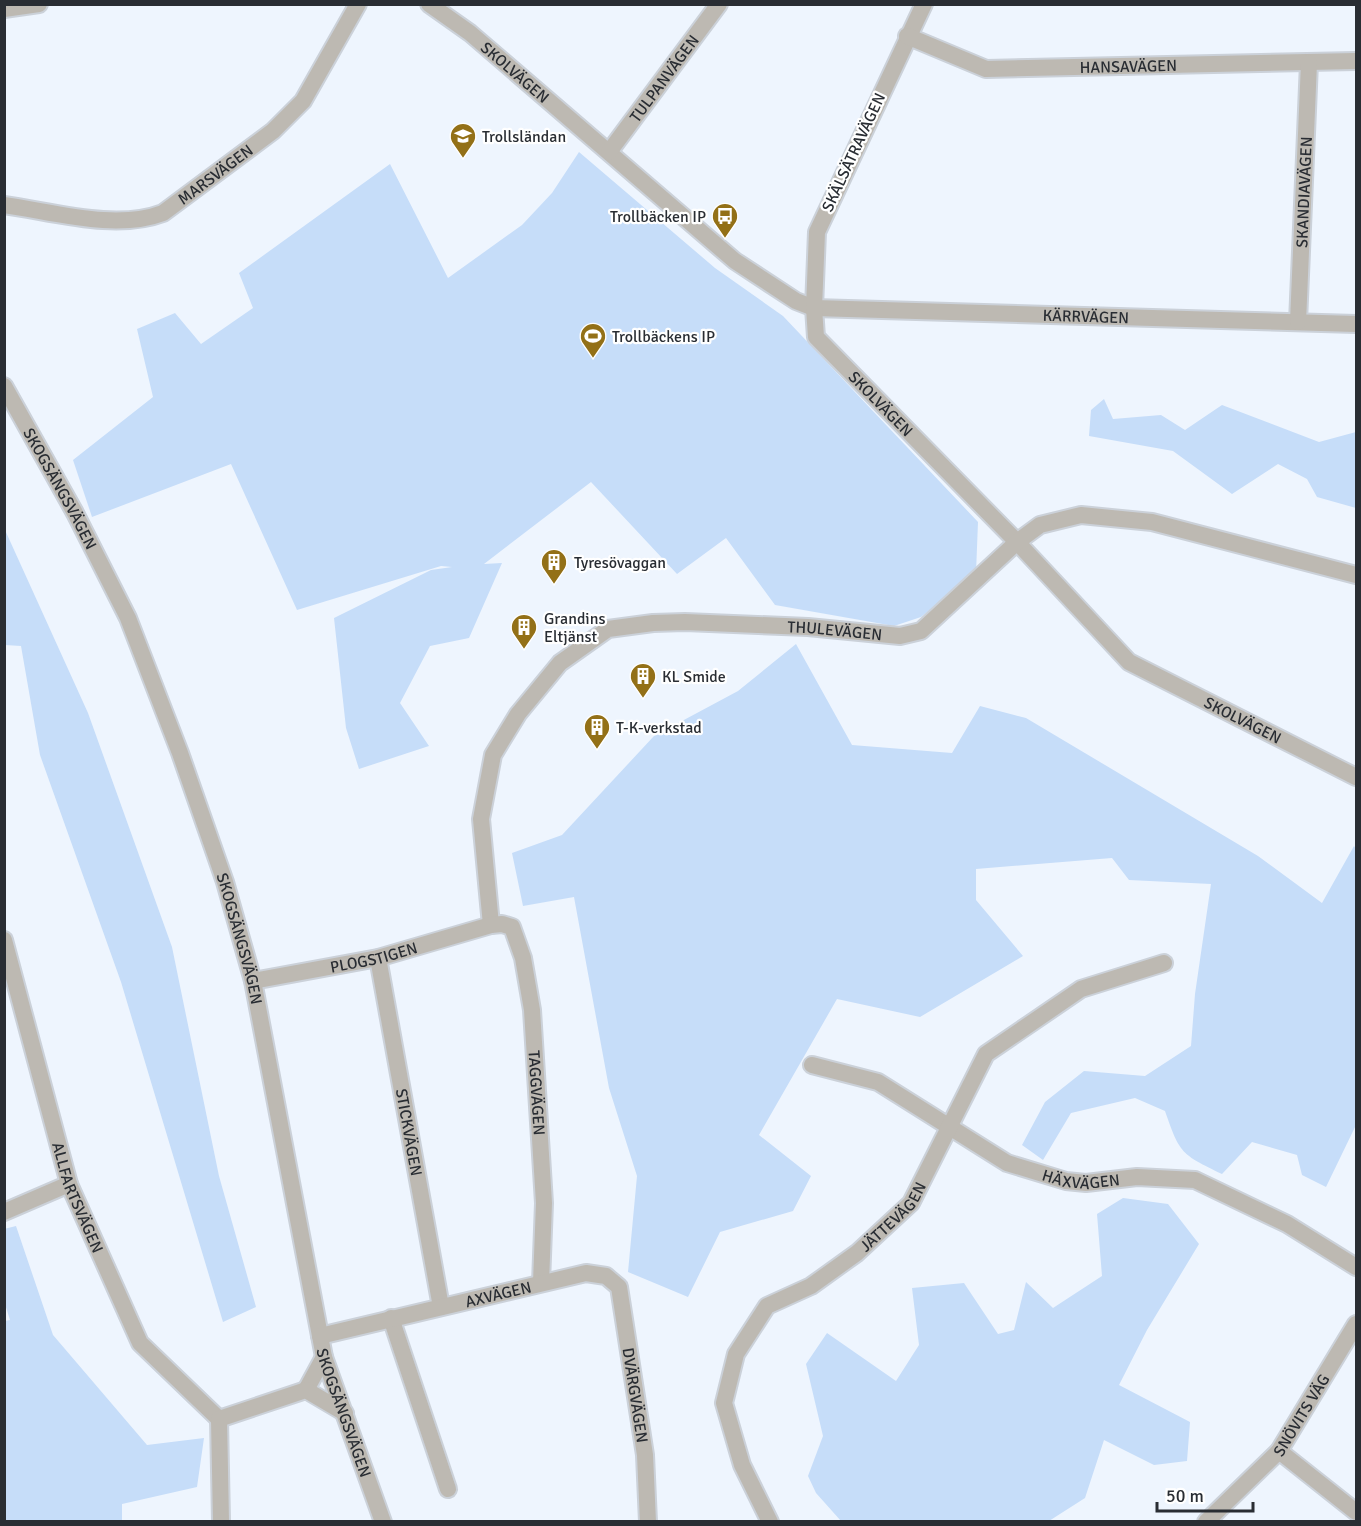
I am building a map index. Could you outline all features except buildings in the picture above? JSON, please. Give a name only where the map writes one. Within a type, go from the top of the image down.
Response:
[{"type":"street","points":[[4,9],[39,4]]},
{"type":"street","name":"MARSVÄGEN","points":[[4,205],[117,221],[144,220],[163,213],[273,131],[303,100],[358,4]]},
{"type":"street","name":"SKOLVÄGEN","points":[[429,4],[470,33],[735,261],[796,301],[814,308],[816,337],[1017,542],[1129,662],[1356,777]]},
{"type":"street","name":"TULPANVÄGEN","points":[[609,152],[718,4]]},
{"type":"street","name":"SKÄLSÄTRAVÄGEN","points":[[814,308],[817,231],[924,4]]},
{"type":"street","name":"HANSAVÄGEN","points":[[907,36],[986,69],[1356,61]]},
{"type":"street","name":"SKANDIAVÄGEN","points":[[1298,322],[1309,63]]},
{"type":"street","name":"KÄRRVÄGEN","points":[[814,308],[1356,324]]},
{"type":"street","name":"SKOGSÄNGSVÄGEN","points":[[4,386],[75,513],[128,618],[180,753],[225,882],[253,981],[324,1357],[383,1521]]},
{"type":"street","name":"THULEVÄGEN","points":[[491,925],[481,819],[493,755],[518,714],[560,663],[608,629],[664,622],[808,627],[900,636],[921,631],[1017,542],[1040,525],[1081,515],[1152,522],[1356,575]]},
{"type":"street","name":"TAGGVÄGEN","points":[[491,925],[502,924],[512,927],[523,958],[532,1010],[544,1203],[541,1284]]},
{"type":"street","name":"PLOGSTIGEN","points":[[253,981],[378,958],[491,925]]},
{"type":"street","name":"ALLFARTSVÄGEN","points":[[4,940],[69,1184],[140,1343],[219,1419]]},
{"type":"street","name":"STICKVÄGEN","points":[[378,958],[441,1307]]},
{"type":"street","name":"JÄTTEVÄGEN","points":[[770,1521],[742,1465],[724,1404],[736,1354],[767,1306],[812,1286],[856,1253],[910,1203],[986,1054],[1081,989],[1164,963]]},
{"type":"street","name":"HÄXVÄGEN","points":[[812,1065],[878,1082],[1007,1163],[1065,1181],[1086,1183],[1137,1177],[1195,1180],[1287,1224],[1356,1267]]},
{"type":"street","points":[[4,1212],[69,1184]]},
{"type":"street","name":"AXVÄGEN","points":[[320,1336],[586,1273],[606,1276]]},
{"type":"street","name":"DVÄRGVÄGEN","points":[[606,1276],[619,1287],[645,1455],[648,1521]]},
{"type":"street","points":[[391,1318],[448,1489]]},
{"type":"street","name":"SNÖVITS VÄG","points":[[1206,1521],[1279,1451],[1356,1324]]},
{"type":"street","points":[[221,1521],[219,1419],[306,1390],[324,1357]]},
{"type":"street","points":[[306,1390],[345,1413]]},
{"type":"street","points":[[1279,1451],[1356,1512]]},
{"type":"shaded area","name":"Trollbäckens IP","points":[[579,152],[715,268],[783,316],[978,522],[976,573],[921,617],[894,626],[775,605],[726,538],[677,574],[591,482],[484,564],[502,563],[469,638],[430,646],[400,703],[429,746],[359,769],[346,728],[334,618],[431,570],[452,567],[441,566],[297,610],[231,464],[92,517],[73,460],[153,397],[137,329],[175,313],[201,344],[253,308],[239,273],[390,164],[448,278],[522,225],[552,193]]},
{"type":"shaded area","points":[[1104,399],[1113,419],[1161,415],[1185,430],[1222,405],[1319,442],[1356,432],[1356,508],[1317,497],[1307,479],[1278,464],[1232,494],[1173,451],[1089,436],[1091,410]]},
{"type":"shaded area","points":[[5,530],[88,713],[172,947],[219,1176],[256,1307],[223,1322],[121,982],[40,755],[21,646],[5,645]]},
{"type":"shaded area","points":[[796,644],[852,745],[952,753],[980,706],[1026,718],[1258,856],[1322,903],[1354,846],[1356,849],[1356,1125],[1326,1187],[1302,1175],[1297,1155],[1252,1142],[1222,1174],[1198,1162],[1184,1151],[1174,1136],[1165,1111],[1135,1098],[1071,1113],[1043,1160],[1022,1145],[1045,1102],[1084,1071],[1145,1076],[1191,1046],[1195,994],[1211,884],[1129,880],[1112,858],[976,869],[976,900],[1023,956],[920,1017],[837,999],[759,1135],[811,1176],[793,1211],[720,1232],[688,1297],[628,1272],[637,1176],[609,1088],[574,897],[523,906],[512,853],[562,835],[654,736],[738,691]]},
{"type":"shaded area","points":[[1123,1198],[1168,1204],[1199,1244],[1147,1330],[1119,1385],[1190,1422],[1187,1461],[1154,1465],[1104,1440],[1085,1498],[1049,1521],[841,1521],[816,1493],[808,1476],[823,1436],[806,1364],[827,1333],[896,1381],[919,1345],[912,1288],[964,1283],[998,1334],[1014,1330],[1026,1282],[1053,1308],[1102,1276],[1097,1214]]},
{"type":"shaded area","points":[[16,1226],[53,1335],[147,1445],[204,1438],[197,1487],[122,1504],[122,1521],[5,1521],[4,1321],[10,1320],[5,1304],[4,1229]]},
{"type":"place","name":"Trollsländan","points":[[463,159]]},
{"type":"place","name":"Trollbäcken IP","points":[[725,239]]},
{"type":"place","name":"Trollbäckens IP","points":[[593,359]]},
{"type":"place","name":"Tyresövaggan","points":[[554,585]]},
{"type":"place","name":"Grandins Eltjänst","points":[[524,650]]},
{"type":"place","name":"KL Smide","points":[[643,699]]},
{"type":"place","name":"T-K-verkstad","points":[[597,750]]}]
